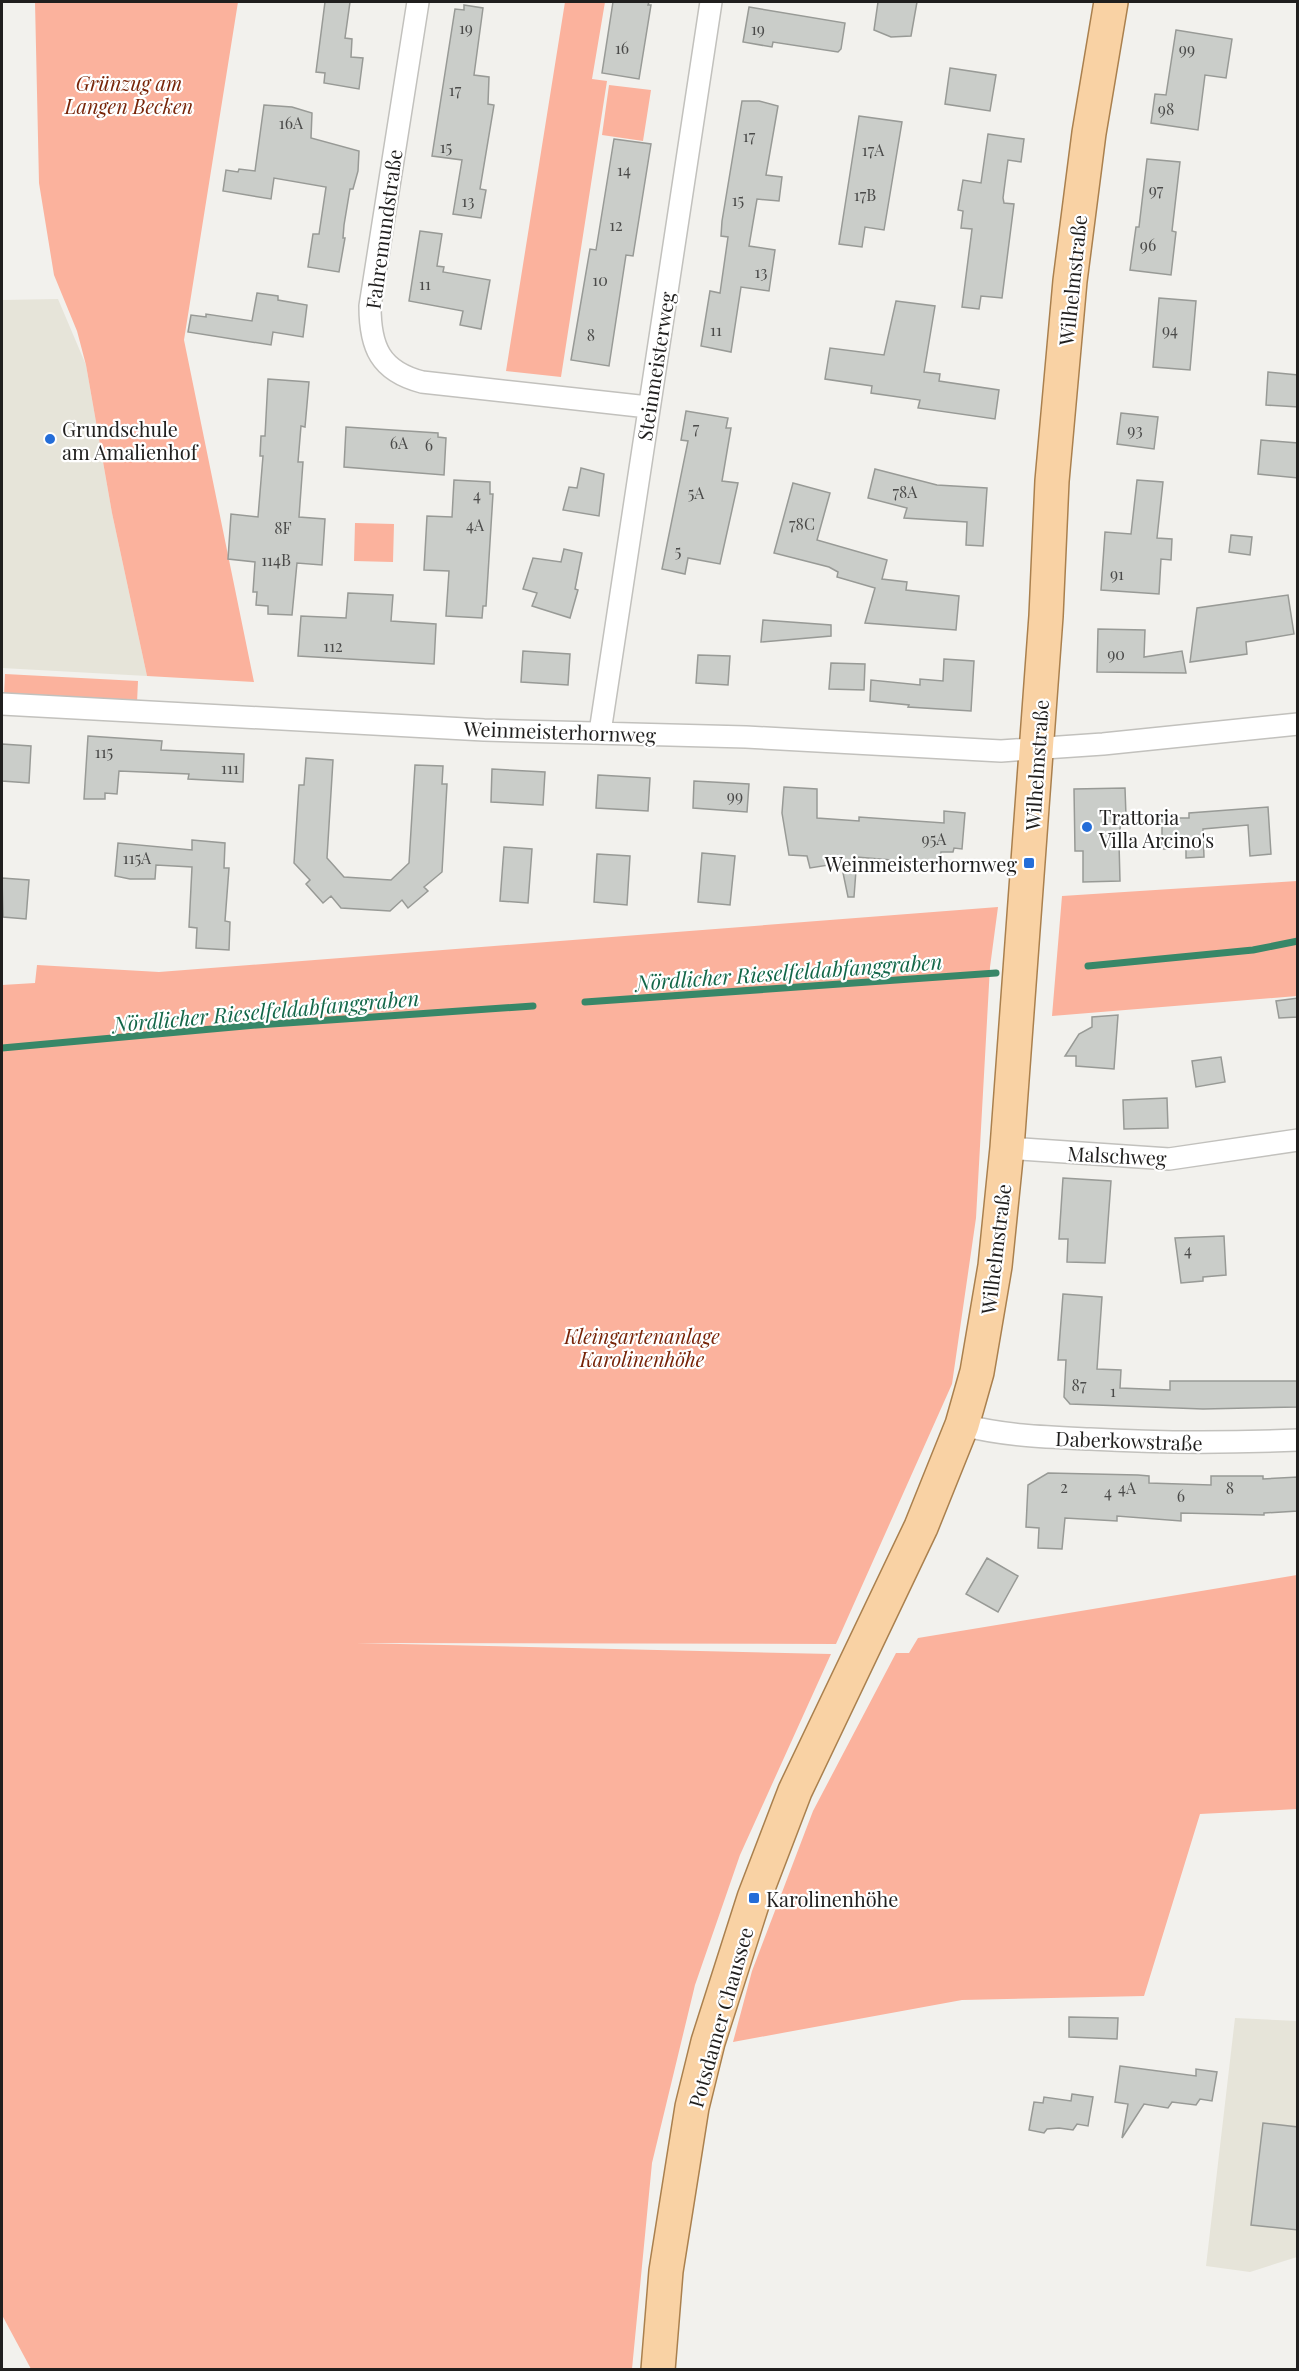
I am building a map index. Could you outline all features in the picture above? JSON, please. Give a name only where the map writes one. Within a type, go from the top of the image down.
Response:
[{"type":"main road","name":"Wilhelmstraße","points":[[862,1650],[921,1527],[962,1425],[977,1372],[995,1266],[1007,1148],[1037,750],[1052,481],[1070,280],[1089,133],[1111,2]]},
{"type":"main road","name":"Potsdamer Chaussee","points":[[658,2370],[666,2271],[692,2107],[708,2043],[754,1898],[795,1791],[862,1650]]},
{"type":"street","name":"Fahremundstraße","points":[[418,2],[370,306],[370,332],[376,350],[386,364],[401,377],[422,382],[648,407]]},
{"type":"street","name":"Steinmeisterweg","points":[[600,732],[711,2]]},
{"type":"street","name":"Weinmeisterhornweg","points":[[2,704],[484,730],[746,737],[957,750],[1037,750],[1298,724]]},
{"type":"street","name":"Malschweg","points":[[1007,1148],[1169,1159],[1298,1140]]},
{"type":"street","name":"Daberkowstraße","points":[[962,1425],[1003,1435],[1097,1440],[1200,1443],[1298,1440]]},
{"type":"shaded area","name":"Grundschule am Amalienhof","points":[[58,299],[86,365],[112,513],[147,676],[2,668],[2,300]]},
{"type":"shaded area","points":[[1235,2018],[1297,2021],[1297,2257],[1250,2272],[1206,2266]]},
{"type":"green space","name":"Grünzug am Langen Becken","points":[[35,2],[238,2],[184,340],[254,682],[147,676],[112,513],[86,365],[77,331],[54,275],[39,183]]},
{"type":"green space","points":[[565,2],[605,2],[592,79],[607,81],[561,377],[506,371]]},
{"type":"green space","points":[[609,85],[651,90],[643,141],[602,135]]},
{"type":"green space","points":[[355,523],[394,524],[393,562],[354,561]]},
{"type":"green space","points":[[5,674],[138,681],[137,703],[4,696]]},
{"type":"green space","points":[[1297,881],[1297,996],[1052,1016],[1062,896]]},
{"type":"green space","name":"Kleingartenanlage Karolinenhöhe","points":[[998,907],[990,967],[976,1218],[952,1384],[836,1644],[356,1643],[831,1654],[740,1855],[695,1985],[652,2163],[632,2369],[31,2369],[2,2315],[2,985],[35,983],[37,965],[159,972]]},
{"type":"green space","points":[[1297,1575],[1297,1809],[1200,1814],[1144,1996],[962,2000],[733,2042],[752,1971],[813,1811],[896,1653],[909,1653],[918,1638]]},
{"type":"building","points":[[325,2],[350,2],[345,38],[352,39],[351,57],[363,58],[359,89],[324,83],[325,73],[316,72]]},
{"type":"building","points":[[613,2],[649,2],[648,5],[651,5],[639,79],[602,73]]},
{"type":"building","points":[[878,2],[917,2],[911,36],[891,37],[874,30]]},
{"type":"building","points":[[464,5],[483,8],[474,75],[489,77],[488,104],[494,105],[480,189],[486,190],[481,218],[453,214],[462,160],[432,156],[455,9],[464,10]]},
{"type":"building","points":[[749,7],[845,23],[841,49],[838,52],[773,42],[772,47],[743,42]]},
{"type":"building","points":[[1176,30],[1232,39],[1226,78],[1205,75],[1198,130],[1151,123],[1155,94],[1166,95]]},
{"type":"building","points":[[950,68],[996,75],[990,111],[945,104]]},
{"type":"building","points":[[742,101],[759,101],[778,106],[766,175],[782,177],[779,201],[757,199],[749,246],[775,250],[769,291],[741,287],[731,352],[701,346],[710,291],[720,293],[728,237],[721,236],[722,221]]},
{"type":"building","points":[[264,105],[292,107],[312,113],[311,138],[359,151],[358,171],[353,189],[350,189],[344,225],[343,238],[345,238],[339,272],[308,267],[313,234],[319,234],[326,187],[274,178],[271,199],[223,191],[226,170],[255,171]]},
{"type":"building","points":[[859,116],[902,122],[884,230],[865,227],[862,247],[839,244]]},
{"type":"building","points":[[988,134],[1024,139],[1021,162],[1008,160],[1003,198],[1004,203],[1014,204],[1002,298],[981,296],[979,309],[962,307],[972,229],[961,228],[963,211],[958,210],[963,180],[981,183]]},
{"type":"building","points":[[614,139],[651,144],[633,256],[626,255],[609,366],[571,360],[590,249],[596,250]]},
{"type":"building","points":[[1147,159],[1180,162],[1172,231],[1176,232],[1171,275],[1130,270],[1136,227],[1139,227]]},
{"type":"building","points":[[420,231],[442,234],[437,266],[444,267],[443,272],[490,280],[481,329],[460,325],[463,311],[409,301]]},
{"type":"building","points":[[257,293],[278,296],[278,300],[307,305],[303,337],[273,332],[271,345],[188,332],[191,315],[206,317],[206,314],[252,321]]},
{"type":"building","points":[[1159,298],[1196,301],[1190,370],[1153,367]]},
{"type":"building","points":[[896,301],[935,306],[924,372],[940,374],[939,381],[999,390],[995,419],[918,408],[920,400],[871,393],[872,386],[825,379],[830,348],[884,355]]},
{"type":"building","points":[[1268,372],[1298,375],[1298,407],[1266,405]]},
{"type":"building","points":[[268,379],[309,382],[305,427],[301,426],[298,462],[303,462],[299,517],[325,519],[322,565],[297,563],[292,615],[268,614],[268,606],[256,605],[257,592],[253,592],[255,562],[228,559],[231,514],[258,517],[263,456],[260,456],[261,436],[265,436]]},
{"type":"building","points":[[686,411],[728,418],[726,428],[731,428],[722,481],[738,483],[720,564],[688,558],[685,574],[662,569],[688,441],[681,440]]},
{"type":"building","points":[[1121,413],[1158,417],[1154,449],[1117,444]]},
{"type":"building","points":[[346,427],[438,433],[438,437],[446,438],[444,475],[344,467]]},
{"type":"building","points":[[1261,440],[1298,443],[1298,478],[1258,474]]},
{"type":"building","points":[[581,468],[604,474],[599,516],[563,510],[569,487],[577,488]]},
{"type":"building","points":[[875,469],[937,485],[987,488],[983,546],[966,545],[967,522],[904,518],[907,508],[868,498]]},
{"type":"building","points":[[454,480],[490,482],[490,494],[493,494],[486,606],[483,606],[482,618],[446,616],[449,571],[424,570],[427,516],[452,517]]},
{"type":"building","points":[[1137,480],[1163,482],[1157,538],[1172,539],[1171,560],[1161,559],[1159,594],[1101,590],[1105,532],[1131,534]]},
{"type":"building","points":[[793,483],[830,493],[817,540],[887,560],[882,579],[907,582],[906,590],[959,596],[956,630],[865,623],[875,588],[837,577],[838,572],[829,567],[774,553]]},
{"type":"building","points":[[1231,535],[1252,537],[1250,555],[1229,552]]},
{"type":"building","points":[[564,549],[582,553],[575,589],[578,590],[570,618],[532,606],[537,593],[523,589],[533,558],[561,562]]},
{"type":"building","points":[[348,593],[393,595],[391,621],[436,624],[434,664],[298,656],[301,616],[346,618]]},
{"type":"building","points":[[1288,595],[1294,634],[1246,642],[1247,654],[1190,662],[1197,608]]},
{"type":"building","points":[[763,620],[831,625],[831,636],[761,642]]},
{"type":"building","points":[[1098,629],[1145,630],[1144,657],[1182,651],[1186,673],[1097,672]]},
{"type":"building","points":[[523,651],[570,654],[568,685],[521,682]]},
{"type":"building","points":[[698,655],[730,656],[728,685],[696,683]]},
{"type":"building","points":[[944,659],[974,661],[971,711],[908,707],[909,705],[870,701],[871,680],[920,685],[920,679],[943,681]]},
{"type":"building","points":[[831,663],[865,664],[864,690],[829,689]]},
{"type":"building","points":[[88,736],[162,741],[161,750],[244,754],[243,782],[188,779],[189,774],[119,771],[117,794],[105,793],[105,799],[84,799]]},
{"type":"building","points":[[2,744],[31,746],[29,783],[2,781]]},
{"type":"building","points":[[306,758],[333,760],[327,858],[344,877],[391,880],[409,863],[415,765],[443,766],[442,784],[447,784],[442,872],[424,887],[428,891],[408,908],[402,900],[390,911],[341,908],[331,896],[323,903],[306,884],[310,880],[294,863],[299,785],[304,785]]},
{"type":"building","points":[[492,769],[545,772],[543,805],[491,802]]},
{"type":"building","points":[[598,775],[650,778],[648,811],[596,808]]},
{"type":"building","points":[[694,781],[749,784],[747,812],[693,808]]},
{"type":"building","points":[[784,787],[817,789],[817,818],[859,821],[859,817],[944,823],[944,811],[965,813],[962,849],[954,848],[953,852],[941,852],[940,862],[903,865],[903,861],[857,857],[854,897],[848,897],[841,863],[810,868],[807,856],[789,855],[782,813]]},
{"type":"building","points":[[1125,788],[1126,816],[1121,816],[1119,843],[1120,881],[1083,882],[1083,851],[1075,851],[1074,789]]},
{"type":"building","points":[[1268,807],[1271,854],[1250,856],[1248,825],[1203,829],[1204,857],[1186,858],[1186,849],[1162,849],[1162,818],[1189,818],[1189,813]]},
{"type":"building","points":[[192,840],[225,843],[224,868],[229,868],[225,921],[230,922],[229,950],[196,948],[197,928],[189,927],[192,867],[156,865],[155,879],[130,879],[115,876],[118,843],[192,850]]},
{"type":"building","points":[[504,847],[532,849],[528,903],[500,901]]},
{"type":"building","points":[[702,853],[735,856],[730,905],[698,902]]},
{"type":"building","points":[[597,854],[630,856],[627,905],[594,902]]},
{"type":"building","points":[[2,878],[29,880],[26,919],[3,917]]},
{"type":"building","points":[[1298,998],[1298,1017],[1279,1018],[1276,1001]]},
{"type":"building","points":[[1118,1015],[1114,1069],[1076,1066],[1076,1056],[1065,1056],[1079,1034],[1092,1027],[1092,1017]]},
{"type":"building","points":[[1221,1057],[1225,1082],[1196,1087],[1192,1061]]},
{"type":"building","points":[[1167,1098],[1168,1128],[1124,1129],[1123,1100]]},
{"type":"building","points":[[1063,1178],[1111,1181],[1105,1263],[1067,1262],[1068,1239],[1059,1239]]},
{"type":"building","points":[[1224,1236],[1226,1275],[1203,1277],[1203,1281],[1181,1283],[1175,1238]]},
{"type":"building","points":[[1063,1294],[1102,1297],[1097,1369],[1121,1370],[1120,1388],[1170,1390],[1170,1381],[1298,1381],[1298,1407],[1203,1409],[1070,1404],[1064,1397],[1066,1360],[1058,1360]]},
{"type":"building","points":[[1048,1473],[1138,1475],[1149,1476],[1149,1483],[1211,1485],[1211,1476],[1263,1476],[1263,1479],[1298,1477],[1298,1511],[1264,1513],[1264,1515],[1181,1513],[1181,1521],[1117,1516],[1117,1521],[1065,1518],[1062,1549],[1038,1548],[1039,1528],[1026,1527],[1028,1485]]},
{"type":"building","points":[[987,1558],[1018,1576],[998,1612],[966,1594]]},
{"type":"building","points":[[1069,2017],[1118,2018],[1117,2039],[1069,2037]]},
{"type":"building","points":[[1120,2066],[1196,2076],[1196,2069],[1217,2072],[1212,2101],[1200,2099],[1196,2105],[1172,2102],[1168,2108],[1144,2104],[1122,2138],[1128,2104],[1115,2102]]},
{"type":"building","points":[[1072,2094],[1093,2097],[1088,2126],[1077,2124],[1073,2130],[1047,2129],[1044,2133],[1029,2130],[1034,2102],[1043,2103],[1044,2097],[1071,2101]]},
{"type":"building","points":[[1263,2123],[1298,2127],[1298,2230],[1251,2225]]},
{"type":"waterway","name":"Nördlicher Rieselfeldabfanggraben","points":[[1088,966],[1253,950],[1298,941]]},
{"type":"waterway","name":"Nördlicher Rieselfeldabfanggraben","points":[[585,1002],[996,973]]},
{"type":"waterway","name":"Nördlicher Rieselfeldabfanggraben","points":[[2,1048],[257,1025],[533,1006]]},
{"type":"place","name":"Grundschule am Amalienhof","points":[[50,439]]},
{"type":"place","name":"Trattoria Villa Arcino's","points":[[1087,827]]},
{"type":"place","name":"Weinmeisterhornweg","points":[[1029,863]]},
{"type":"place","name":"Karolinenhöhe","points":[[754,1898]]}]
